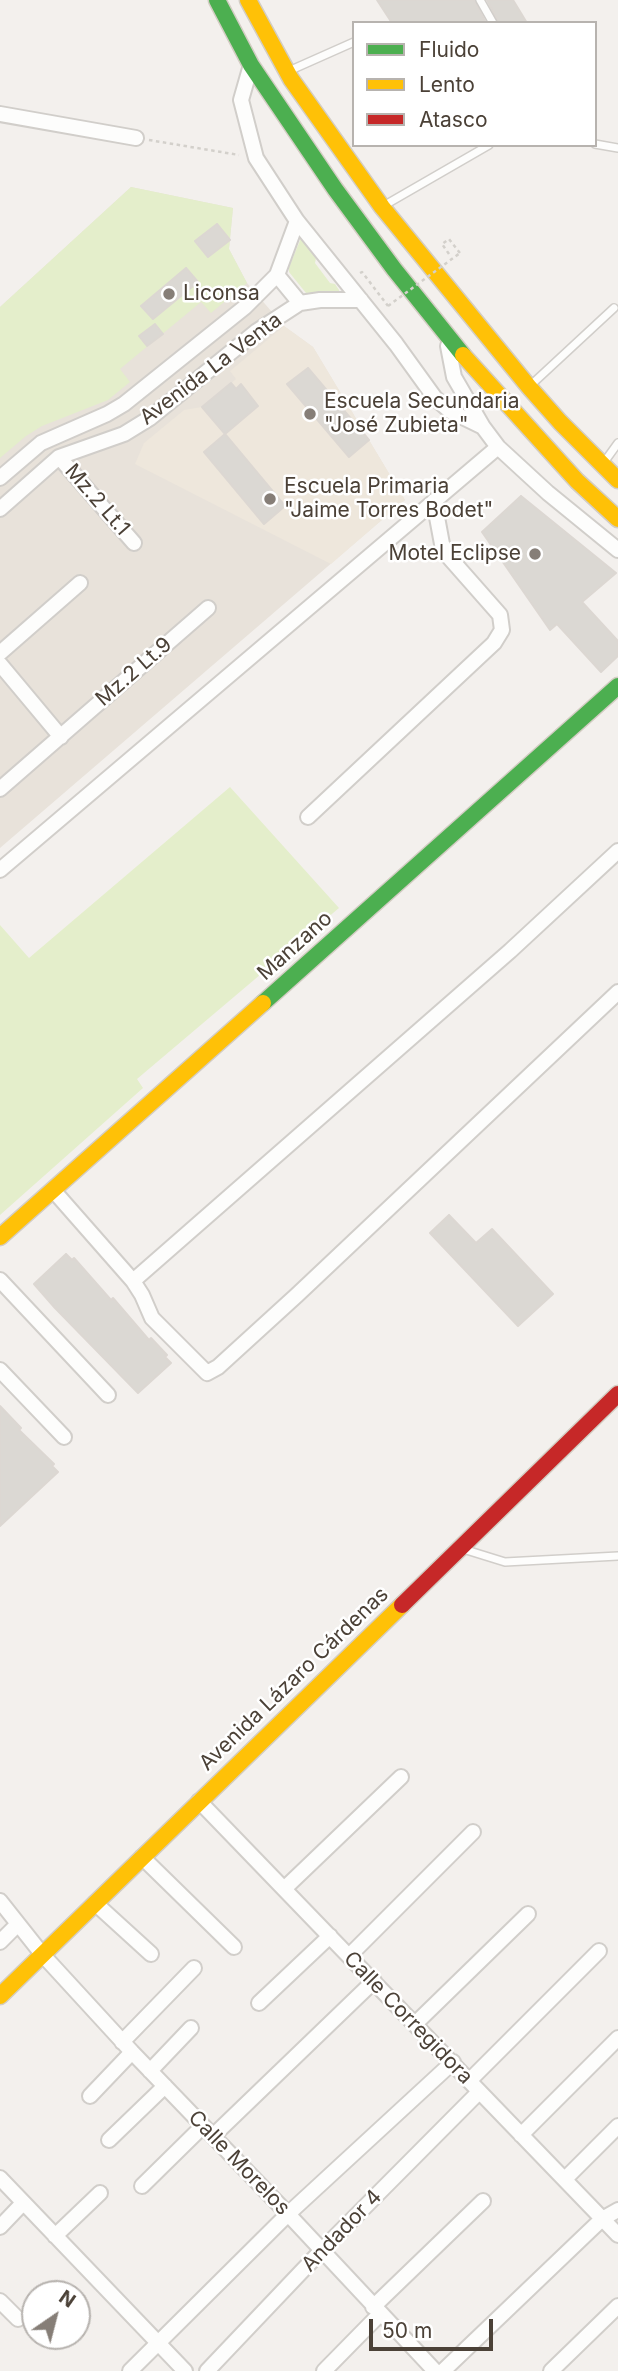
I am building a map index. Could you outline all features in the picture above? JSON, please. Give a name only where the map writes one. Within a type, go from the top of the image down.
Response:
[{"type":"main road","points":[[217,0],[251,65],[335,189],[447,338],[577,481],[618,519]]},
{"type":"main road","points":[[248,0],[287,72],[382,207],[529,387],[560,422],[610,463],[618,480]]},
{"type":"main road","name":"Manzano","points":[[0,1237],[618,686]]},
{"type":"main road","name":"Avenida Lázaro Cárdenas","points":[[0,1996],[618,1394]]},
{"type":"street","points":[[251,65],[241,100],[256,158],[297,221],[435,398],[450,411],[483,428]]},
{"type":"street","points":[[0,114],[136,138]]},
{"type":"street","name":"Avenida La Venta","points":[[0,478],[41,443],[124,404],[245,307],[277,275],[297,221]]},
{"type":"street","points":[[277,275],[300,303]]},
{"type":"street","name":"Avenida La Venta","points":[[0,509],[60,457],[124,435],[150,418],[257,331],[300,303],[361,300]]},
{"type":"street","points":[[219,327],[237,348]]},
{"type":"street","points":[[447,338],[454,377],[483,428],[498,447],[548,493],[618,550]]},
{"type":"street","points":[[0,870],[498,447]]},
{"type":"street","name":"Mz.2 Lt.1","points":[[60,457],[134,543]]},
{"type":"street","points":[[308,817],[494,643],[502,630],[500,615],[448,556],[442,544],[434,501]]},
{"type":"street","points":[[0,653],[80,583]]},
{"type":"street","name":"Mz.2 Lt.9","points":[[0,789],[208,608]]},
{"type":"street","points":[[0,664],[61,737]]},
{"type":"street","points":[[133,1281],[478,979],[618,851]]},
{"type":"street","points":[[53,1190],[133,1281],[152,1318],[207,1373],[218,1367],[618,992]]},
{"type":"street","points":[[0,1280],[108,1395]]},
{"type":"street","points":[[0,1370],[64,1437]]},
{"type":"street","points":[[284,1889],[401,1777]]},
{"type":"street","name":"Calle Corregidora","points":[[199,1801],[618,2235]]},
{"type":"street","points":[[349,1956],[473,1832]]},
{"type":"street","points":[[142,1857],[234,1947]]},
{"type":"street","name":"Calle Morelos","points":[[0,1901],[43,1954],[127,2047],[435,2371]]},
{"type":"street","points":[[95,1903],[151,1954]]},
{"type":"street","points":[[415,2024],[528,1914]]},
{"type":"street","points":[[0,1942],[18,1924]]},
{"type":"street","points":[[259,2003],[330,1936]]},
{"type":"street","name":"Andador 4","points":[[207,2371],[600,1951]]},
{"type":"street","points":[[90,2096],[127,2047],[194,1968]]},
{"type":"street","points":[[142,2186],[208,2131],[374,1981]]},
{"type":"street","points":[[150,2071],[191,2028]]},
{"type":"street","points":[[521,2135],[618,2038]]},
{"type":"street","points":[[130,2371],[288,2214],[453,2063]]},
{"type":"street","points":[[109,2140],[165,2086]]},
{"type":"street","points":[[565,2179],[618,2126]]},
{"type":"street","points":[[0,2178],[185,2371]]},
{"type":"street","points":[[55,2236],[100,2193]]},
{"type":"street","points":[[324,2371],[377,2310],[483,2201]]},
{"type":"street","points":[[0,2227],[23,2203]]},
{"type":"street","points":[[443,2371],[602,2219],[618,2210]]},
{"type":"street","points":[[0,2301],[19,2319]]},
{"type":"street","points":[[551,2371],[618,2306]]},
{"type":"lane","points":[[480,0],[492,21]]},
{"type":"lane","points":[[287,72],[352,43]]},
{"type":"lane","points":[[597,144],[618,148]]},
{"type":"lane","points":[[382,207],[486,147]]},
{"type":"lane","points":[[529,387],[614,308]]},
{"type":"lane","points":[[610,463],[618,443]]},
{"type":"lane","points":[[459,1548],[505,1562],[618,1556]]},
{"type":"path","points":[[136,138],[256,158]]},
{"type":"path","points":[[362,272],[388,306],[460,253],[449,239],[442,244],[450,253]]},
{"type":"shaded area","points":[[131,187],[233,208],[229,249],[247,283],[284,326],[313,347],[405,500],[0,848],[0,307]]},
{"type":"shaded area","points":[[284,326],[313,347],[405,500],[331,564],[135,464],[144,443],[184,410],[202,407],[236,379],[230,371]]},
{"type":"green space","points":[[131,187],[233,208],[229,249],[247,283],[211,313],[201,302],[120,369],[130,382],[108,400],[42,426],[0,458],[0,307]]},
{"type":"green space","points":[[301,238],[316,258],[315,263],[339,292],[306,293],[289,272]]},
{"type":"green space","points":[[230,787],[339,908],[137,1079],[143,1088],[0,1215],[0,925],[29,958]]},
{"type":"building","points":[[377,0],[474,0],[485,21],[391,21]]},
{"type":"building","points":[[487,0],[513,0],[526,21],[498,21]]},
{"type":"building","points":[[217,224],[230,240],[208,257],[195,241]]},
{"type":"building","name":"Liconsa","points":[[186,268],[198,282],[153,319],[141,306]]},
{"type":"building","points":[[155,324],[163,334],[147,346],[139,336]]},
{"type":"building","points":[[308,368],[369,440],[349,457],[287,384]]},
{"type":"building","points":[[231,383],[236,389],[241,384],[258,406],[225,434],[202,407]]},
{"type":"building","points":[[225,434],[285,506],[264,524],[204,452]]},
{"type":"building","points":[[521,496],[616,573],[582,602],[618,641],[618,656],[601,672],[557,624],[550,630],[482,532]]},
{"type":"building","points":[[449,1215],[476,1243],[492,1229],[553,1294],[518,1326],[430,1233]]},
{"type":"building","points":[[66,1254],[72,1260],[74,1258],[149,1340],[151,1338],[167,1355],[165,1357],[171,1363],[138,1393],[34,1284]]},
{"type":"building","points":[[0,1406],[21,1428],[19,1430],[54,1464],[52,1466],[58,1472],[0,1526]]},
{"type":"traffic: fast","points":[[217,0],[251,65],[335,189],[394,269],[463,355]]},
{"type":"traffic: fast","points":[[263,1003],[618,686]]},
{"type":"traffic: slow","points":[[248,0],[291,79],[382,207],[529,387],[618,480]]},
{"type":"traffic: slow","points":[[463,355],[577,481],[618,519]]},
{"type":"traffic: slow","points":[[0,1237],[263,1003]]},
{"type":"traffic: slow","points":[[0,1996],[402,1605]]},
{"type":"traffic: jam","points":[[402,1605],[618,1394]]},
{"type":"place","name":"Liconsa","points":[[169,294]]},
{"type":"place","name":"Escuela Secundaria \"José Zubieta\"","points":[[310,414]]},
{"type":"place","name":"Escuela Primaria \"Jaime Torres Bodet\"","points":[[270,499]]},
{"type":"place","name":"Motel Eclipse","points":[[535,554]]}]
